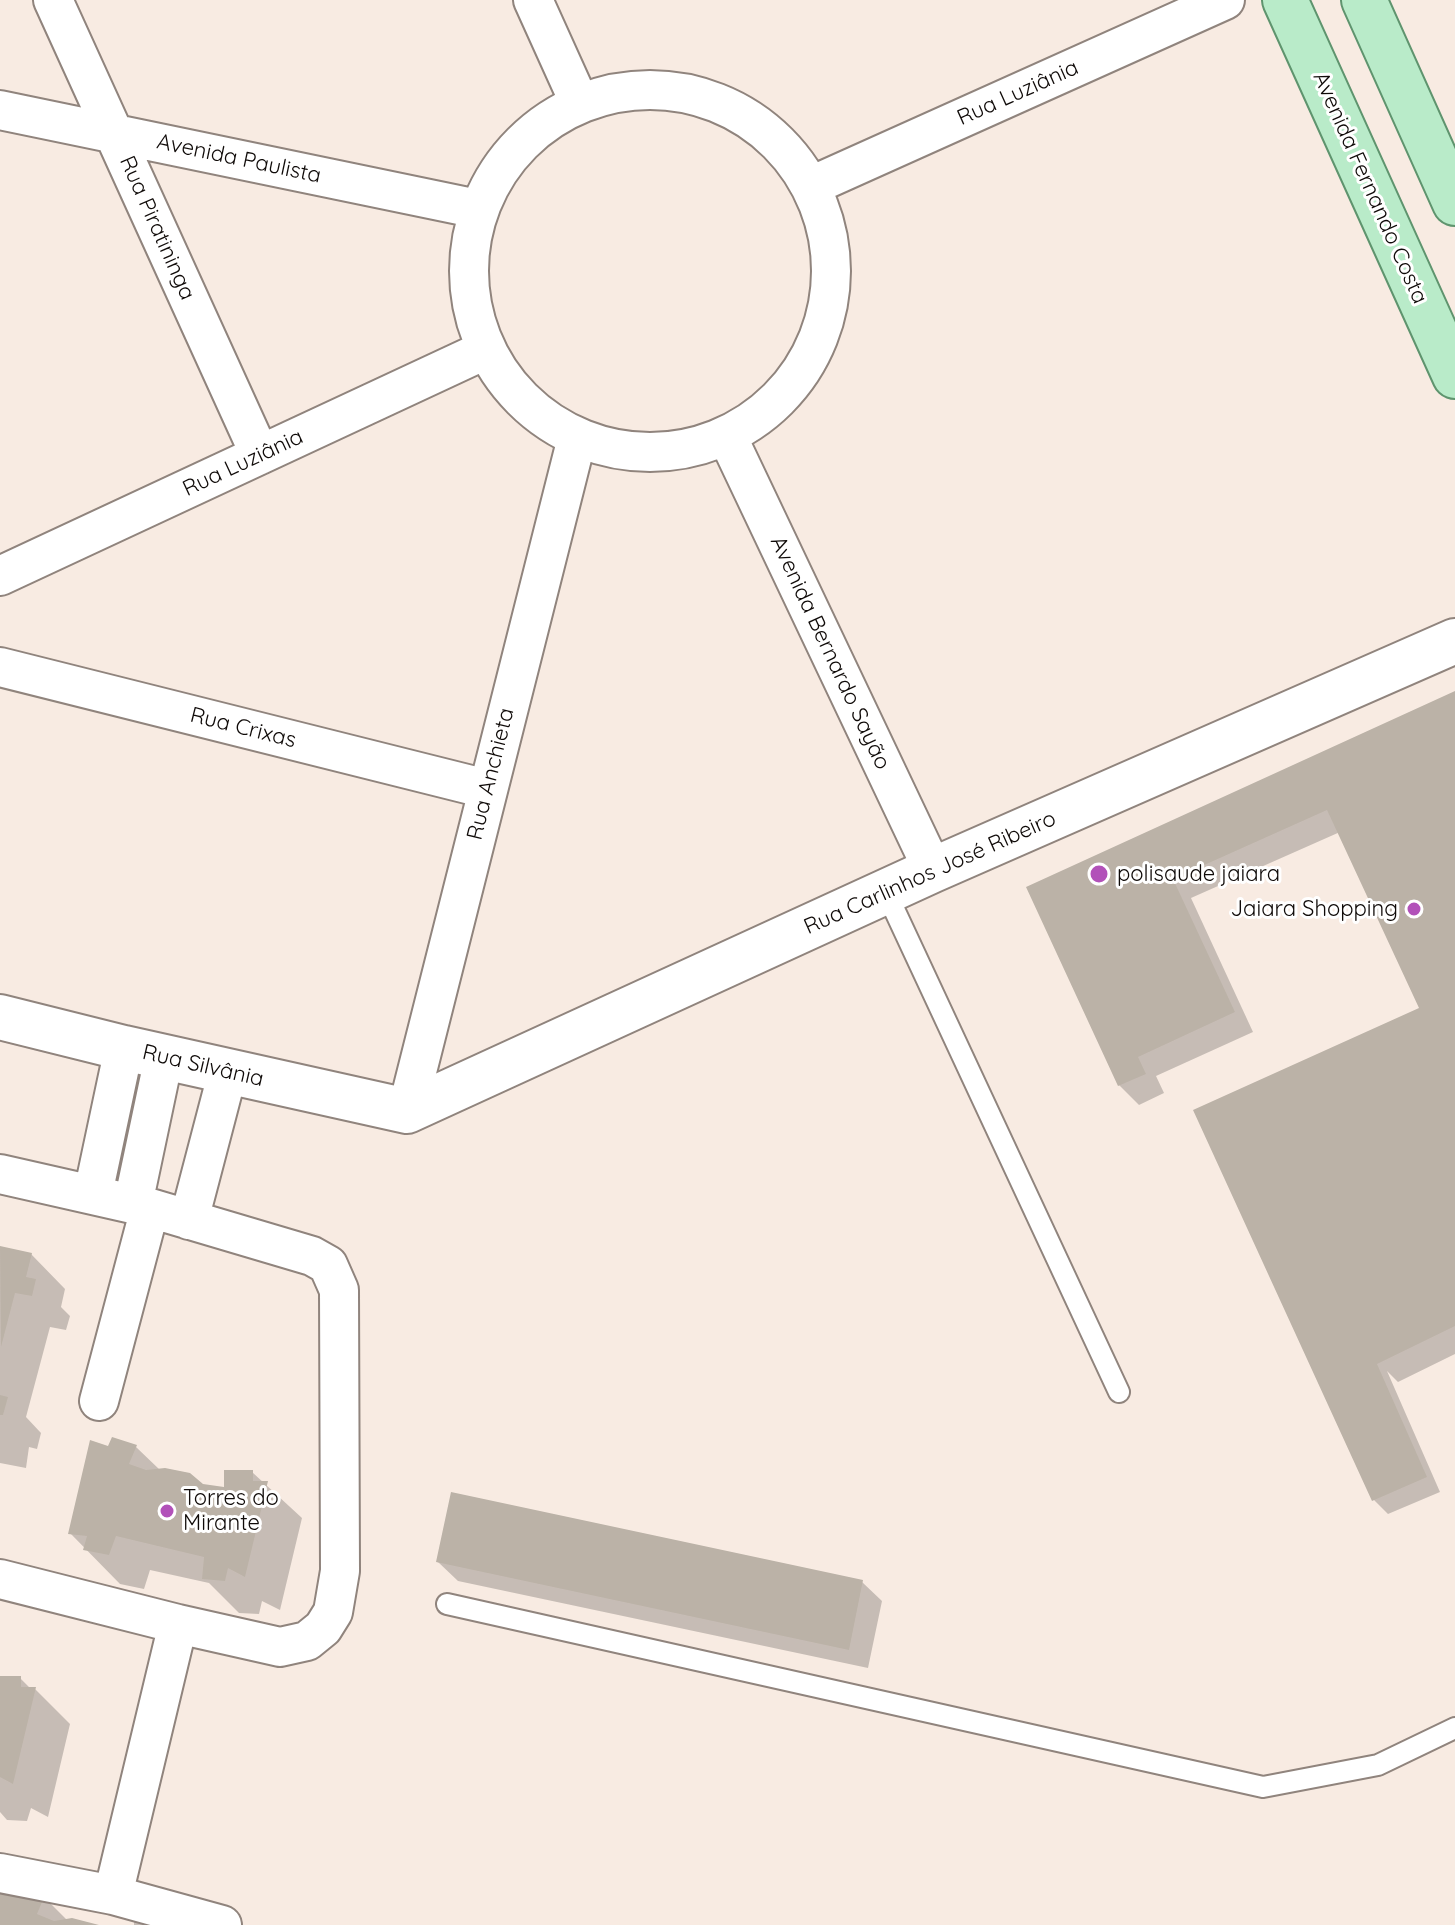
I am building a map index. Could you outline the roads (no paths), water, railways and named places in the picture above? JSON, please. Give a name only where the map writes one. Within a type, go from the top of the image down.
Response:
[{"type":"main road","name":"Avenida Fernando Costa","points":[[1285,0],[1455,376]]},
{"type":"main road","points":[[1364,0],[1455,203]]},
{"type":"street","name":"Rua Piratininga","points":[[53,0],[260,455]]},
{"type":"street","points":[[533,0],[580,104]]},
{"type":"street","name":"Rua Luziânia","points":[[811,186],[1225,0]]},
{"type":"street","points":[[632,91],[686,93],[736,111],[779,143],[811,186],[830,242],[830,300],[812,356],[776,403],[727,436],[678,451],[627,451],[577,438],[540,416],[508,386],[485,350],[470,303],[468,256],[478,209],[502,164],[537,129],[580,104],[632,91]]},
{"type":"street","name":"Avenida Paulista","points":[[0,110],[478,209]]},
{"type":"street","name":"Rua Luziânia","points":[[0,576],[485,350]]},
{"type":"street","name":"Avenida Bernardo Sayão","points":[[727,436],[933,870]]},
{"type":"street","name":"Rua Anchieta","points":[[407,1111],[577,438]]},
{"type":"street","name":"Rua Carlinhos José Ribeiro","points":[[407,1111],[933,870],[1455,641]]},
{"type":"street","name":"Rua Crixas","points":[[0,667],[487,789]]},
{"type":"street","name":"Rua Silvânia","points":[[0,1017],[407,1111]]},
{"type":"street","points":[[93,1194],[144,1052]]},
{"type":"street","points":[[99,1401],[141,1206],[144,1052]]},
{"type":"street","points":[[189,1220],[228,1071]]},
{"type":"street","points":[[0,1174],[141,1206],[312,1256],[328,1265],[339,1290],[340,1571],[333,1612],[323,1628],[307,1641],[280,1647],[0,1579]]},
{"type":"street","points":[[113,1895],[178,1624]]},
{"type":"street","points":[[0,1873],[113,1895],[222,1925]]},
{"type":"lane","points":[[886,892],[1119,1392]]},
{"type":"lane","points":[[447,1604],[1263,1787],[1378,1765],[1455,1728]]},
{"type":"place","name":"polisaude jaiara","points":[[1099,874]]},
{"type":"place","name":"Jaiara Shopping","points":[[1414,909]]},
{"type":"place","name":"Torres do Mirante","points":[[167,1511]]}]
